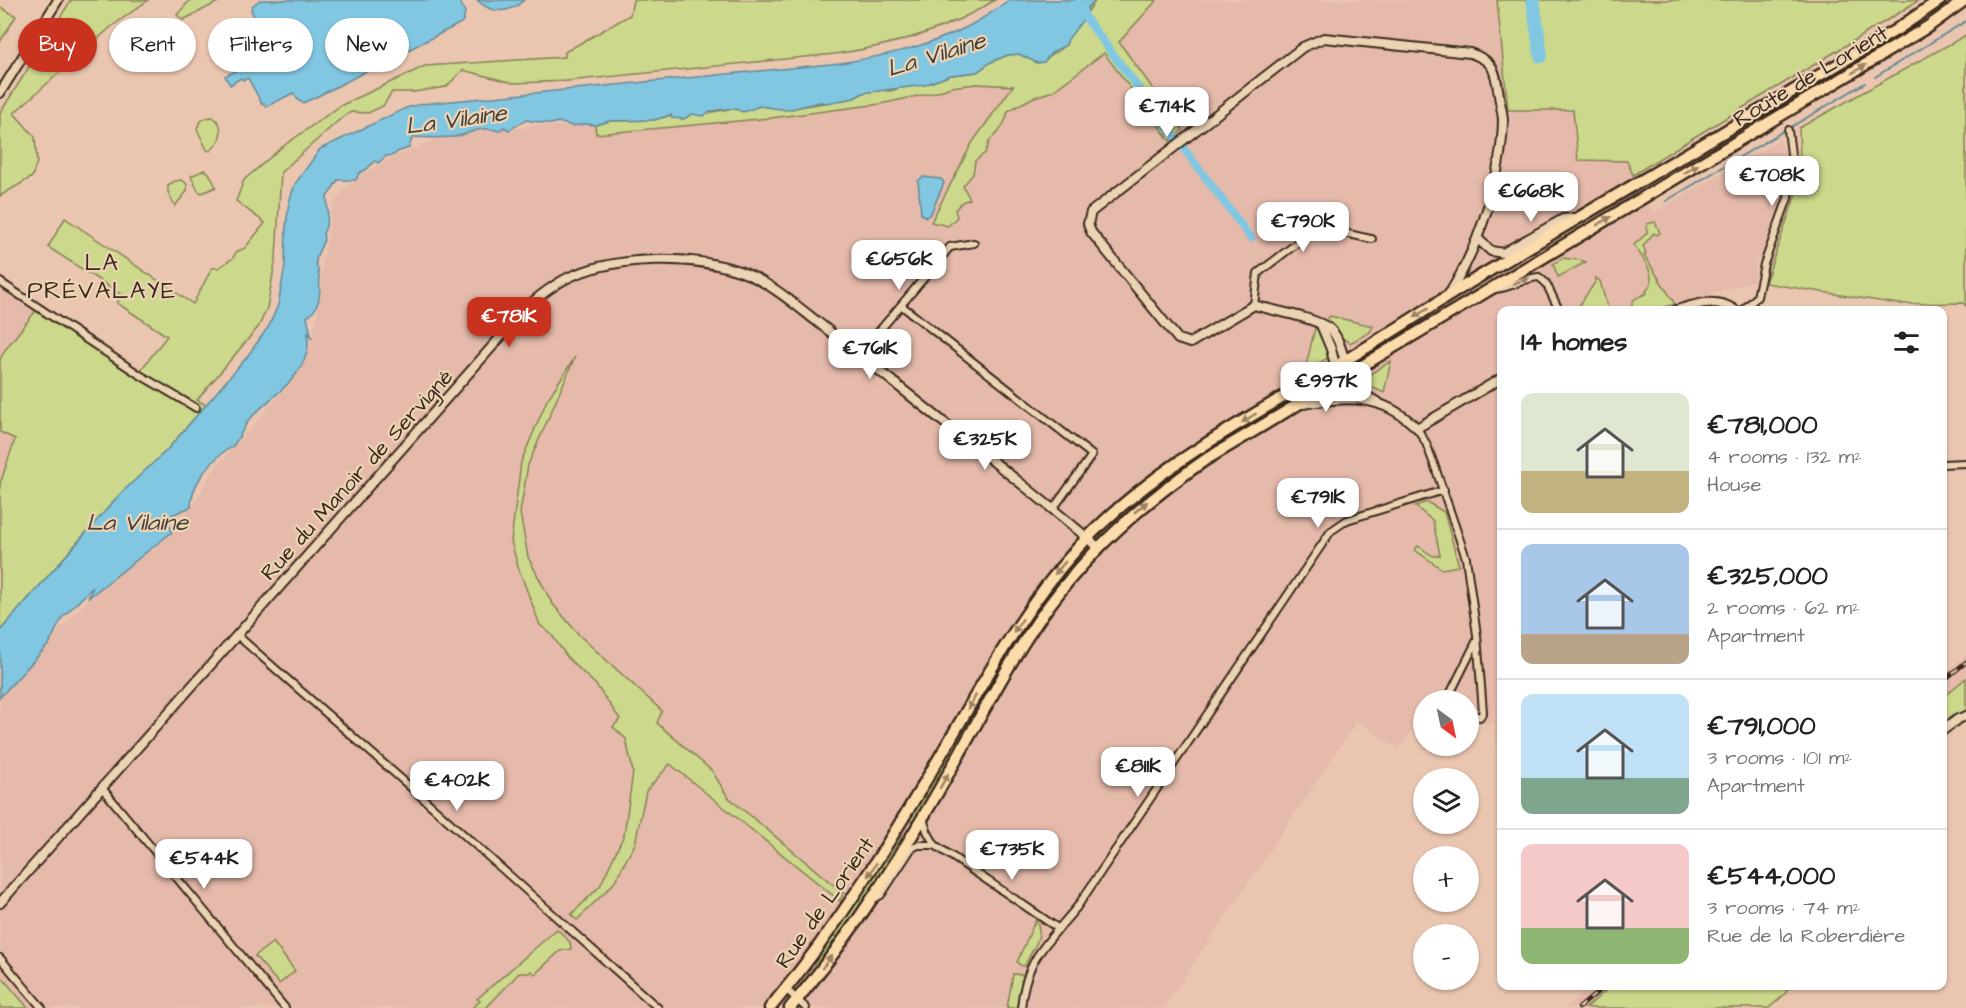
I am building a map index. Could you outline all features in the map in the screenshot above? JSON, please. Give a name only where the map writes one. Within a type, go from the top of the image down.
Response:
[{"type":"main road","name":"Route de Lorient","points":[[1667,166],[1896,30],[1940,0]]},
{"type":"main road","name":"Route de Lorient","points":[[1641,199],[1910,38],[1965,0]]},
{"type":"main road","name":"Rue de Lorient","points":[[770,1008],[842,916],[906,816],[991,670],[1035,600],[1087,538],[1144,487],[1177,462],[1448,296],[1667,166]]},
{"type":"main road","name":"Rue de Lorient","points":[[790,1008],[873,900],[923,818],[1000,679],[1045,610],[1098,548],[1150,500],[1205,460],[1641,199]]},
{"type":"main road","points":[[1198,449],[1205,460]]},
{"type":"street","points":[[0,93],[58,0]]},
{"type":"street","points":[[1352,398],[1339,381],[1335,335],[1331,329],[1306,319],[1254,306],[1190,343],[1178,339],[1091,232],[1088,224],[1091,212],[1303,47],[1324,38],[1470,53],[1485,58],[1494,69],[1503,120],[1498,161],[1478,239],[1448,296]]},
{"type":"street","points":[[1747,306],[1757,297],[1764,264],[1788,198],[1792,162],[1788,130]]},
{"type":"street","points":[[1478,239],[1491,251],[1503,254],[1563,219],[1582,217]]},
{"type":"street","points":[[1254,306],[1258,273],[1309,234],[1324,231],[1372,239]]},
{"type":"street","points":[[860,355],[951,247],[975,243]]},
{"type":"street","name":"Rue du Manoir de Servigné","points":[[0,903],[529,305],[573,275],[609,266],[655,261],[701,262],[741,272],[765,283],[1053,508],[1098,548]]},
{"type":"street","points":[[1488,290],[1503,289],[1528,278],[1539,277],[1546,283],[1557,306]]},
{"type":"street","points":[[0,282],[131,370],[196,408]]},
{"type":"street","points":[[1691,306],[1713,302],[1728,306]]},
{"type":"street","points":[[902,306],[1092,455],[1053,508]]},
{"type":"street","points":[[1339,364],[1350,374],[1360,391],[1380,404]]},
{"type":"street","points":[[1417,428],[1497,381]]},
{"type":"street","points":[[1298,405],[1352,398],[1380,404],[1397,411],[1417,428],[1426,443],[1466,558],[1477,641],[1483,712],[1479,717]]},
{"type":"street","points":[[1947,464],[1966,463]]},
{"type":"street","points":[[1021,1008],[1029,970],[1043,945],[1077,907],[1251,646],[1331,531],[1347,520],[1444,490]]},
{"type":"street","points":[[238,636],[418,793],[658,1008]]},
{"type":"street","points":[[1452,690],[1477,641]]},
{"type":"street","points":[[991,670],[1000,679]]},
{"type":"street","points":[[1947,727],[1966,716]]},
{"type":"street","points":[[102,788],[285,1008]]},
{"type":"street","points":[[906,816],[914,832]]},
{"type":"street","points":[[923,818],[935,845],[1059,929]]},
{"type":"street","name":"Rue de Lorient","points":[[873,900],[881,895],[911,849],[918,845],[935,845]]},
{"type":"street","points":[[0,958],[42,1008]]},
{"type":"street","points":[[786,989],[806,1008]]},
{"type":"shaded area","points":[[1157,0],[1497,0],[1508,109],[1573,110],[1578,159],[1627,161],[1653,213],[1780,140],[1788,161],[1784,192],[1763,252],[1755,263],[1754,281],[1709,294],[1715,306],[1497,306],[1497,749],[1494,723],[1479,722],[1479,690],[1413,690],[1413,728],[1399,749],[1357,721],[1164,1008],[0,1008],[0,695],[38,656],[88,598],[143,553],[153,550],[172,532],[197,499],[212,472],[286,388],[302,366],[312,339],[321,295],[323,260],[333,204],[344,190],[362,175],[384,161],[435,140],[464,132],[500,127],[511,129],[536,125],[571,127],[595,125],[597,133],[771,118],[880,104],[951,87],[977,84],[1021,82],[1053,91],[1105,53],[1170,140],[1183,130],[1119,42]]},
{"type":"shaded area","points":[[0,275],[41,304],[5,350],[0,360]]},
{"type":"shaded area","points":[[0,432],[15,438],[0,484]]},
{"type":"shaded area","points":[[1966,655],[1966,678],[1947,694],[1947,672]]},
{"type":"shaded area","points":[[1586,990],[1606,990],[1586,1008],[1566,1008]]},
{"type":"green space","points":[[71,0],[148,0],[123,18],[109,18],[109,29],[97,39],[97,18],[60,18]]},
{"type":"green space","points":[[190,0],[222,0],[187,18],[181,18],[177,15]]},
{"type":"green space","points":[[633,0],[995,0],[938,29],[898,42],[856,51],[567,81],[513,83],[463,70],[446,87],[414,92],[392,92],[383,106],[368,113],[351,112],[281,172],[276,257],[267,308],[259,326],[197,400],[206,405],[167,450],[82,537],[0,631],[0,484],[15,439],[0,432],[0,360],[5,350],[41,304],[140,371],[167,336],[117,303],[122,295],[48,247],[65,218],[193,304],[212,268],[218,268],[233,258],[236,252],[245,248],[265,223],[236,201],[244,180],[282,147],[340,106],[425,66],[565,57],[565,52],[630,15]]},
{"type":"green space","points":[[1096,0],[1157,0],[1119,42],[1183,130],[1170,141],[1104,53],[1053,91],[1032,98],[1008,111],[1000,130],[990,140],[985,153],[975,161],[973,174],[963,186],[970,199],[962,202],[955,210],[957,217],[948,226],[931,222],[972,143],[1013,86],[977,84],[951,87],[880,104],[771,118],[596,134],[595,125],[610,121],[654,120],[671,115],[676,117],[695,113],[703,116],[707,113],[729,109],[760,106],[787,109],[854,98],[863,93],[924,85],[951,75],[977,72],[991,62],[1008,55],[1019,54],[1038,63],[1059,51]]},
{"type":"green space","points":[[1497,0],[1919,0],[1633,175],[1627,161],[1578,160],[1573,110],[1508,110]]},
{"type":"green space","points":[[0,7],[16,16],[0,42]]},
{"type":"green space","points":[[1966,35],[1966,306],[1963,303],[1898,304],[1765,283],[1795,197],[1800,163],[1799,128]]},
{"type":"green space","points":[[26,72],[60,72],[14,113],[35,137],[37,162],[32,177],[0,196],[0,113]]},
{"type":"green space","points":[[213,117],[221,129],[217,143],[210,151],[207,150],[197,129],[202,120]]},
{"type":"green space","points":[[204,170],[209,173],[216,187],[202,193],[198,191],[191,176]]},
{"type":"green space","points":[[182,180],[187,184],[187,191],[175,206],[168,192],[168,185]]},
{"type":"green space","points":[[1655,222],[1660,233],[1657,235],[1654,233],[1643,246],[1646,253],[1644,255],[1675,304],[1632,306],[1634,299],[1647,293],[1650,286],[1648,268],[1634,245],[1647,233],[1647,224]]},
{"type":"green space","points":[[1563,258],[1586,262],[1558,277],[1553,264]]},
{"type":"green space","points":[[1596,278],[1600,281],[1607,306],[1579,306]]},
{"type":"green space","points":[[1330,316],[1373,326],[1370,332],[1350,343],[1342,338],[1328,318]]},
{"type":"green space","points":[[1315,328],[1321,333],[1330,355],[1305,370]]},
{"type":"green space","points":[[575,357],[528,465],[520,513],[528,557],[552,603],[580,636],[662,711],[657,723],[712,771],[728,797],[843,893],[840,901],[670,764],[646,791],[635,844],[613,884],[577,920],[571,915],[600,886],[624,835],[633,772],[626,739],[613,727],[620,719],[596,685],[568,658],[551,634],[540,625],[518,567],[511,541],[521,462],[547,400]]},
{"type":"green space","points":[[1391,361],[1384,393],[1365,384],[1365,377]]},
{"type":"green space","points":[[1427,502],[1444,512],[1459,566],[1442,569],[1415,550],[1418,546],[1433,556],[1440,555],[1433,521],[1415,506]]},
{"type":"green space","points":[[1966,678],[1966,711],[1953,715],[1947,720],[1947,694]]},
{"type":"green space","points":[[992,680],[994,686],[912,825],[910,817],[989,681]]},
{"type":"green space","points":[[899,835],[902,837],[887,861],[886,870],[818,967],[812,963]]},
{"type":"green space","points":[[1036,919],[1038,938],[1025,966],[1020,965],[1017,962]]},
{"type":"green space","points":[[557,929],[570,942],[571,949],[560,951],[535,974],[531,971],[519,973],[486,1008],[472,1008],[480,1001],[477,999]]},
{"type":"green space","points":[[273,942],[295,971],[279,984],[255,956]]},
{"type":"green space","points":[[1013,974],[1024,975],[1017,1008],[1007,1008]]},
{"type":"green space","points":[[0,975],[28,1008],[0,1008]]},
{"type":"green space","points":[[1606,990],[1787,990],[1769,1008],[1586,1008]]},
{"type":"water","points":[[260,0],[459,0],[465,12],[463,21],[459,24],[409,50],[409,18],[325,18],[325,72],[365,72],[303,103],[293,93],[266,107],[264,103],[262,104],[248,78],[243,80],[241,78],[230,85],[225,76],[233,72],[313,72],[313,18],[255,18],[251,10],[252,6]]},
{"type":"water","points":[[477,0],[524,0],[507,10],[494,10]]},
{"type":"water","name":"La Vilaine","points":[[1011,0],[1096,0],[1088,7],[1085,17],[1066,45],[1052,52],[1044,62],[1037,63],[1019,54],[1008,55],[991,62],[977,72],[951,75],[924,85],[863,93],[854,98],[827,103],[820,102],[787,110],[760,106],[743,112],[723,109],[703,116],[692,114],[684,119],[672,118],[671,115],[654,120],[610,121],[595,125],[572,126],[558,122],[551,124],[526,120],[509,130],[504,127],[499,131],[480,129],[452,137],[414,137],[409,148],[386,156],[378,163],[375,161],[359,173],[356,180],[338,180],[327,197],[328,216],[323,234],[324,239],[316,261],[320,283],[319,296],[315,308],[307,317],[312,339],[308,332],[307,352],[302,365],[289,383],[249,420],[232,447],[222,453],[205,471],[194,491],[191,507],[167,517],[172,532],[88,598],[93,587],[62,618],[49,644],[0,697],[0,631],[120,494],[167,450],[246,358],[269,326],[278,305],[285,266],[289,202],[295,184],[320,149],[406,108],[421,104],[841,63],[888,54],[919,46],[963,29]]},
{"type":"water","points":[[923,177],[941,179],[944,183],[931,213],[926,217],[921,214],[918,181]]},
{"type":"waterway","points":[[1079,0],[1085,17],[1251,238]]},
{"type":"waterway","points":[[1533,0],[1541,56]]},
{"type":"waterway","points":[[1875,77],[1966,21]]},
{"type":"waterway","points":[[1791,127],[1865,83]]},
{"type":"waterway","points":[[1666,201],[1785,130]]},
{"type":"railway","points":[[1947,678],[1966,662]]},
{"type":"railway","points":[[1579,1008],[1600,990]]},
{"type":"district","name":"LA PRÉVALAYE","points":[[102,276]]}]
